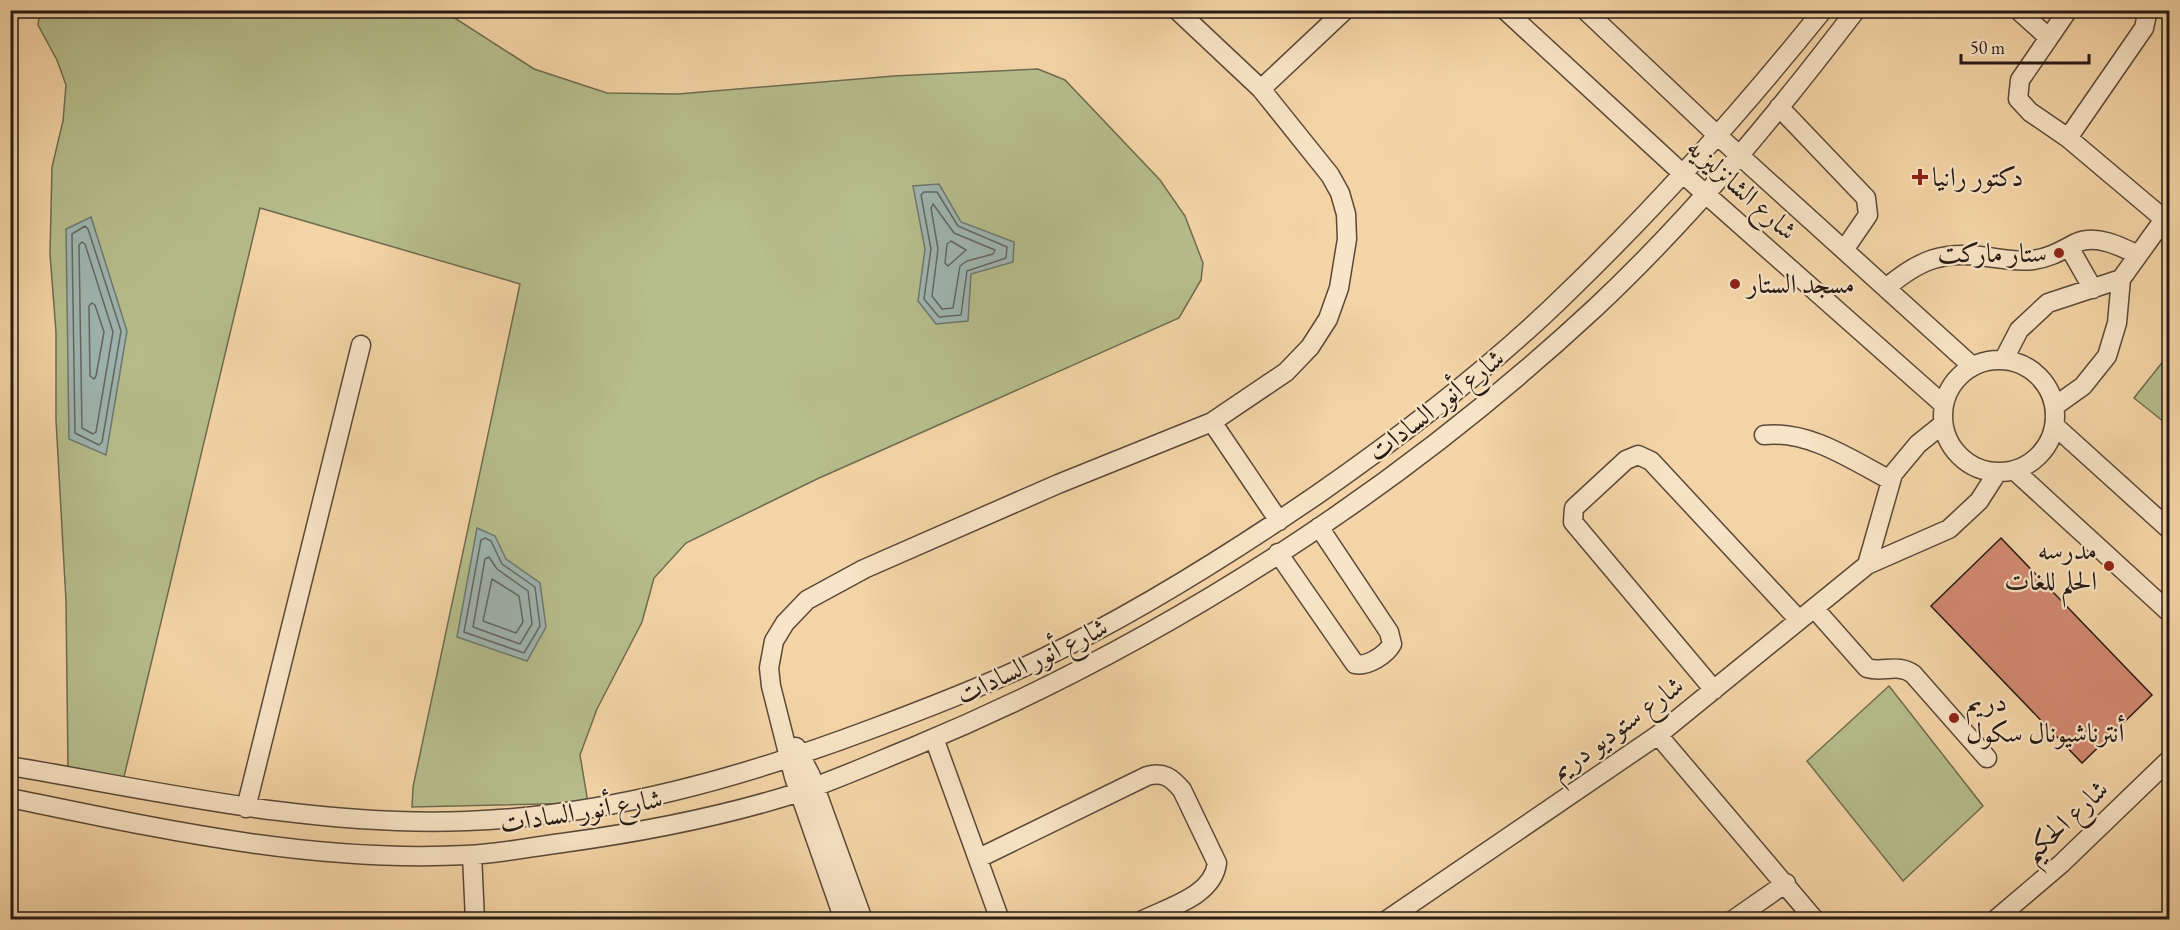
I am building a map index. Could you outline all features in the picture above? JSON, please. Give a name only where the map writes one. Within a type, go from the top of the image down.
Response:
[{"type":"street","points":[[863,920],[782,729],[769,668],[774,641],[785,623],[807,600],[914,546],[1212,422],[1286,372],[1310,347],[1328,319],[1339,288],[1347,239],[1346,214],[1340,193],[1330,175],[1261,89],[1177,10]]},
{"type":"street","points":[[1261,89],[1345,10]]},
{"type":"street","name":"شارع الشانزليزيه","points":[[1585,10],[1717,135],[1972,366]]},
{"type":"street","name":"شارع أنور السادات","points":[[10,766],[246,808],[391,820],[500,819],[645,798],[795,757],[935,705],[1040,659],[1135,610],[1279,521],[1396,440],[1499,355],[1568,293],[1683,174],[1823,10]]},
{"type":"street","name":"شارع أنور السادات","points":[[10,798],[134,823],[299,851],[387,857],[472,855],[631,832],[807,789],[934,738],[1072,674],[1152,631],[1278,553],[1386,480],[1511,381],[1595,308],[1707,194],[1856,10]]},
{"type":"street","points":[[2018,10],[2048,37]]},
{"type":"street","points":[[2055,406],[2083,386],[2107,356],[2117,323],[2121,279],[2166,215],[2068,138],[2030,112],[2018,99],[2020,80],[2068,10]]},
{"type":"street","points":[[2068,138],[2144,28],[2148,10]]},
{"type":"street","name":"شارع الشانزليزيه","points":[[1516,14],[1683,174],[1944,405]]},
{"type":"street","points":[[1779,107],[1866,198],[1868,216],[1844,250]]},
{"type":"street","points":[[1886,288],[1911,267],[1934,258],[1972,255],[2019,261],[2049,257],[2091,240],[2109,243],[2138,255]]},
{"type":"street","points":[[2069,248],[2093,289]]},
{"type":"street","points":[[2004,359],[2019,330],[2048,303],[2121,279]]},
{"type":"street","points":[[246,808],[362,345]]},
{"type":"street","points":[[2004,359],[2022,364],[2038,374],[2049,389],[2055,406],[2055,426],[2050,441],[2041,454],[2029,464],[2006,472],[1978,468],[1962,458],[1950,443],[1943,424],[1944,405],[1949,389],[1959,376],[1972,366],[1988,360],[2004,359]]},
{"type":"street","points":[[1212,422],[1279,521]]},
{"type":"street","points":[[1867,565],[1890,480],[1898,466],[1917,444],[1943,424]]},
{"type":"street","points":[[2055,426],[2169,530]]},
{"type":"street","points":[[1764,435],[1781,433],[1821,445],[1890,480]]},
{"type":"street","points":[[1714,690],[1573,522],[1574,508],[1626,460],[1638,455],[1651,461],[1799,620]]},
{"type":"street","points":[[2006,472],[2169,613]]},
{"type":"street","name":"شارع ستوديو دريم","points":[[1387,920],[1658,735],[1867,565],[1949,529],[2006,472]]},
{"type":"street","points":[[1278,553],[1355,664],[1364,665],[1384,654],[1392,644],[1389,632],[1319,526]]},
{"type":"street","points":[[1814,608],[1867,668],[1877,670],[1896,668],[1912,674],[1987,758]]},
{"type":"street","points":[[1658,735],[1786,883],[1815,920]]},
{"type":"street","points":[[934,738],[1000,920]]},
{"type":"street","name":"شارع الحكيم","points":[[1995,920],[2061,864],[2169,759]]},
{"type":"street","points":[[979,858],[1147,776],[1164,774],[1173,779],[1182,790],[1217,863],[1216,875],[1198,893],[1143,920]]},
{"type":"street","points":[[807,789],[844,920]]},
{"type":"street","points":[[472,855],[475,920]]},
{"type":"street","points":[[1733,920],[1786,883]]},
{"type":"green space","points":[[40,10],[444,11],[534,69],[607,93],[678,94],[894,76],[1038,69],[1065,80],[1160,180],[1185,216],[1203,263],[1201,280],[1179,318],[817,479],[686,543],[654,578],[642,622],[597,709],[580,755],[588,803],[412,807],[413,787],[520,284],[260,208],[123,781],[68,770],[66,601],[56,420],[56,332],[50,254],[52,167],[63,121],[66,85],[57,60],[38,25]]},
{"type":"green space","points":[[2169,354],[2169,426],[2134,398]]},
{"type":"green space","points":[[1889,686],[1983,806],[1903,881],[1807,761]]},
{"type":"water","points":[[939,184],[961,222],[1014,242],[1013,262],[971,274],[968,321],[936,324],[918,301],[925,249],[913,186]]},
{"type":"water","points":[[91,217],[127,331],[106,455],[69,439],[66,229]]},
{"type":"water","points":[[477,528],[495,536],[506,559],[540,583],[546,627],[527,661],[457,637]]},
{"type":"building","points":[[2001,538],[2152,695],[2082,763],[1931,606]]},
{"type":"place","name":"دكتور رانيا","points":[[1920,177]]},
{"type":"place","name":"ستار ماركت","points":[[2059,253]]},
{"type":"place","name":"مسجد الستار","points":[[1735,284]]},
{"type":"place","name":"مدرسه الحلم للغات","points":[[2109,566]]},
{"type":"place","name":"دريم أنترناشيونال سكول","points":[[1954,718]]}]
